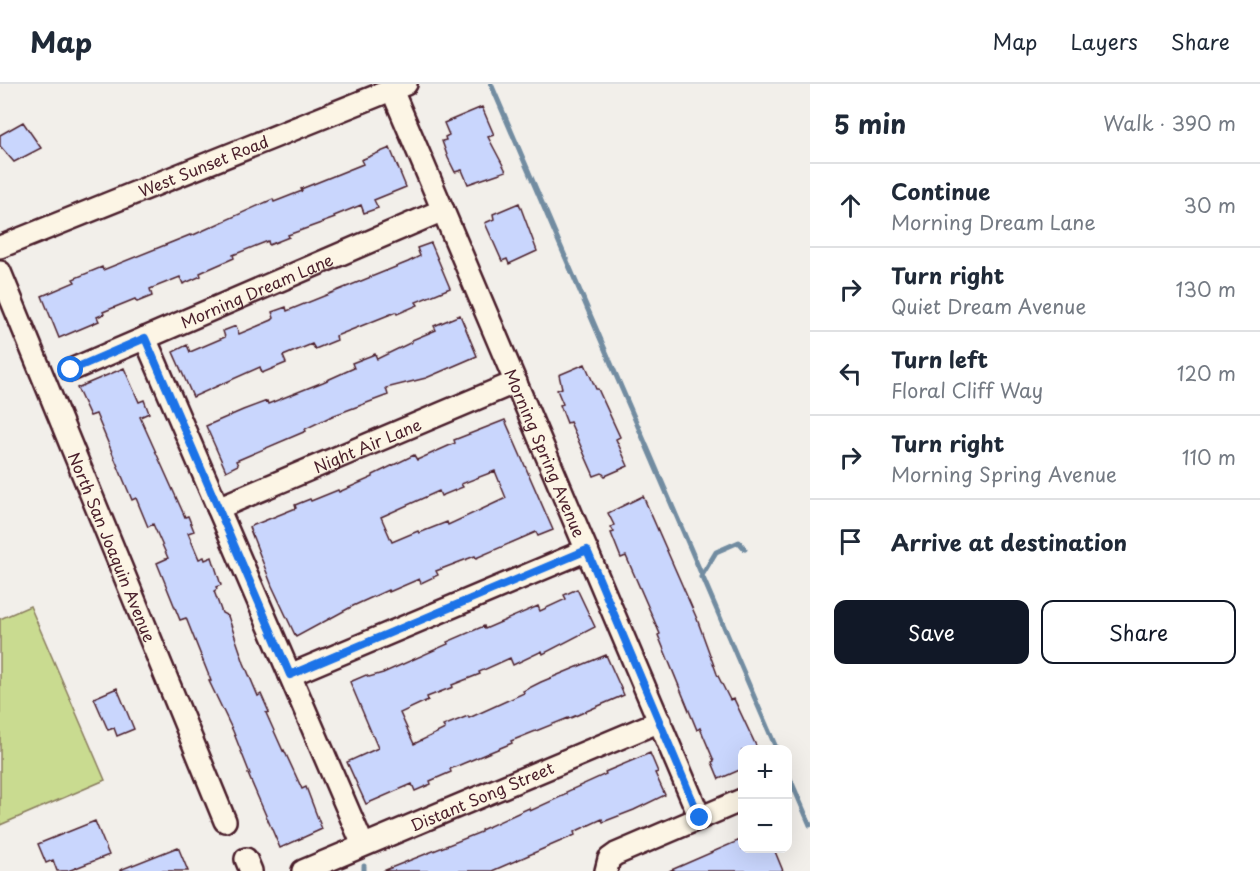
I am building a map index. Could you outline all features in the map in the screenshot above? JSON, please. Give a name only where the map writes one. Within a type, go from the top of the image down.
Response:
[{"type":"street","name":"Morning Spring Avenue","points":[[398,87],[443,210],[700,818]]},
{"type":"street","name":"West Sunset Road","points":[[0,247],[398,87]]},
{"type":"street","name":"Morning Dream Lane","points":[[71,370],[443,210]]},
{"type":"street","name":"North San Joaquin Avenue","points":[[0,272],[225,821]]},
{"type":"street","points":[[145,338],[363,845]]},
{"type":"street","name":"Night Air Lane","points":[[218,508],[516,382]]},
{"type":"street","points":[[290,675],[587,550]]},
{"type":"street","name":"Distant Song Street","points":[[303,871],[660,721]]},
{"type":"street","points":[[606,871],[609,859],[616,854],[738,802]]},
{"type":"green space","points":[[30,606],[105,780],[0,825],[0,619]]},
{"type":"building","points":[[482,107],[494,135],[488,137],[506,171],[468,184],[462,170],[455,172],[448,158],[442,141],[446,140],[445,137],[449,135],[444,123]]},
{"type":"building","points":[[23,122],[41,148],[14,162],[0,146],[0,135]]},
{"type":"building","points":[[390,148],[406,187],[374,200],[378,208],[364,213],[361,205],[269,245],[268,241],[233,255],[234,258],[200,273],[201,276],[183,284],[180,277],[150,289],[152,296],[137,302],[135,299],[103,312],[104,314],[97,317],[99,321],[59,338],[42,296],[75,282],[73,279],[102,267],[103,270],[191,236],[273,199],[274,202],[302,191],[301,189],[363,164],[361,160]]},
{"type":"building","points":[[519,203],[537,251],[509,264],[507,259],[502,261],[485,223],[494,219],[493,214]]},
{"type":"building","points":[[431,243],[450,288],[416,302],[418,305],[397,314],[396,312],[336,336],[337,340],[315,349],[312,344],[283,356],[286,363],[262,373],[260,367],[193,397],[173,352],[187,345],[190,352],[225,337],[223,331],[236,326],[239,334],[272,320],[274,318],[272,312],[286,307],[287,311],[408,262],[420,256],[417,248]]},
{"type":"building","points":[[460,315],[477,356],[426,378],[386,388],[388,395],[332,416],[305,429],[306,431],[236,461],[238,465],[226,471],[206,426],[243,410],[267,401],[268,404],[323,382],[354,368],[352,363],[375,354],[377,359],[436,330],[434,326]]},
{"type":"building","points":[[585,364],[620,437],[616,439],[628,466],[605,476],[602,473],[594,476],[570,422],[567,423],[557,390],[562,388],[559,375]]},
{"type":"building","points":[[124,368],[139,402],[144,400],[149,413],[140,417],[185,517],[188,516],[194,531],[188,533],[199,559],[204,557],[205,560],[212,557],[221,585],[214,591],[222,613],[228,616],[258,696],[261,694],[269,712],[266,713],[302,789],[306,787],[322,829],[280,848],[248,774],[250,774],[233,731],[209,681],[211,681],[186,618],[180,620],[157,563],[168,558],[153,524],[148,527],[136,498],[132,500],[96,414],[90,416],[77,388]]},
{"type":"building","points":[[505,420],[553,530],[538,536],[536,532],[476,558],[475,556],[436,571],[438,575],[421,583],[419,579],[389,592],[388,590],[296,637],[272,586],[249,527],[296,508],[295,505],[310,499],[311,501],[338,490],[339,492],[414,455],[417,460],[455,443],[454,440]],"holes":[[[495,471],[506,498],[448,525],[447,522],[392,542],[381,517],[439,491],[441,496],[463,487],[461,484]]]},
{"type":"building","points":[[643,496],[697,619],[717,674],[730,700],[734,699],[756,745],[738,745],[738,771],[719,779],[712,762],[714,761],[700,728],[697,730],[658,635],[660,634],[626,556],[621,558],[611,533],[614,532],[611,527],[614,525],[608,513]]},
{"type":"building","points":[[577,589],[595,627],[543,654],[542,651],[513,665],[510,658],[479,672],[480,674],[452,685],[453,687],[427,697],[428,700],[400,713],[414,744],[445,729],[443,726],[468,716],[469,718],[524,693],[523,691],[541,682],[606,655],[624,695],[511,741],[512,743],[450,769],[451,772],[430,781],[431,784],[415,791],[412,784],[366,804],[347,762],[378,748],[350,682],[366,675],[369,677],[383,673],[484,626],[485,629],[538,606],[540,611],[566,599],[564,595]]},
{"type":"building","points":[[117,688],[134,729],[117,736],[114,728],[108,730],[94,698]]},
{"type":"building","points":[[650,753],[658,772],[655,773],[665,795],[634,810],[603,822],[602,819],[574,832],[575,835],[492,871],[383,871],[481,832],[529,808],[530,811],[606,774],[605,772]]},
{"type":"building","points":[[95,821],[109,855],[68,871],[57,871],[53,860],[46,863],[38,844]]},
{"type":"building","points":[[738,841],[738,853],[776,853],[783,871],[669,871]]},
{"type":"building","points":[[178,847],[188,871],[120,871],[120,870]]},
{"type":"waterway","points":[[491,84],[775,745]]},
{"type":"waterway","points":[[701,577],[716,552],[739,542],[745,549]]},
{"type":"waterway","points":[[792,783],[810,825]]},
{"type":"waterway","points":[[364,866],[364,871]]},
{"type":"route","points":[[71,370],[145,338],[290,675],[587,550],[700,818]]}]
